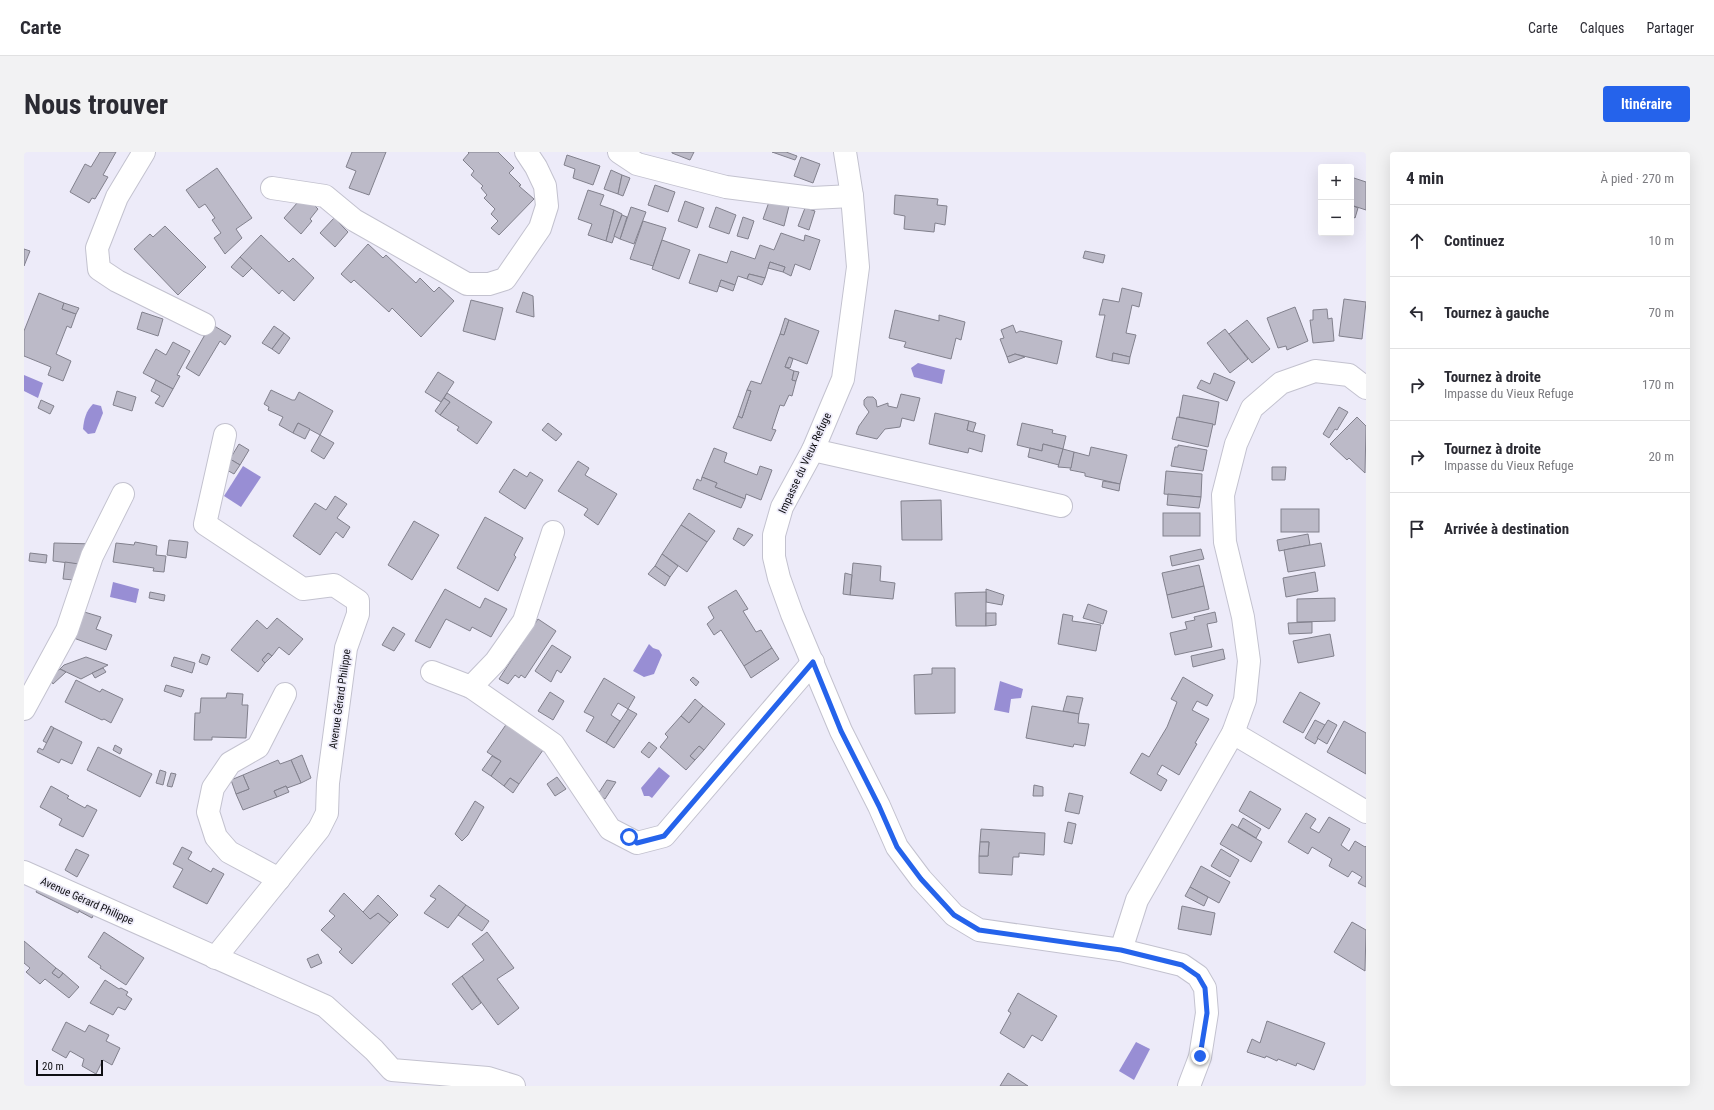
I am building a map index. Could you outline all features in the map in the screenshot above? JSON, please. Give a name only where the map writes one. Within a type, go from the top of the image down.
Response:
[{"type":"street","points":[[144,152],[117,197],[100,240],[97,248],[99,270],[117,281],[204,324]]},
{"type":"street","points":[[272,188],[325,196],[354,220],[467,284],[489,284],[505,279],[540,228],[547,206],[545,186],[536,167],[526,152]]},
{"type":"street","points":[[619,152],[637,164],[726,187],[812,198],[852,196]]},
{"type":"street","name":"Impasse du Vieux Refuge","points":[[845,152],[852,196],[858,267],[843,379],[813,450],[782,507],[774,535],[774,557],[792,614],[841,731],[879,806],[897,847],[921,879],[954,915],[979,930],[1121,950],[1182,965],[1198,976],[1205,988],[1207,1013],[1200,1056],[1189,1086]]},
{"type":"street","points":[[1121,950],[1137,900],[1233,733],[1245,700],[1249,661],[1243,617],[1225,542],[1223,495],[1236,444],[1252,408],[1281,383],[1315,371],[1349,375],[1366,388]]},
{"type":"street","name":"Avenue Gérard Philippe","points":[[215,958],[319,829],[327,813],[328,783],[346,648],[358,614],[358,601],[334,585],[302,589],[205,524],[225,435]]},
{"type":"street","points":[[813,450],[1061,506]]},
{"type":"street","points":[[24,709],[67,630],[92,556],[123,494]]},
{"type":"street","points":[[471,687],[496,661],[524,621],[553,532]]},
{"type":"street","points":[[432,672],[471,687],[553,744],[610,828],[637,843],[664,836],[813,662]]},
{"type":"street","points":[[279,879],[229,852],[216,837],[208,812],[213,788],[230,763],[258,747],[285,694]]},
{"type":"street","points":[[1233,733],[1366,812]]},
{"type":"street","name":"Avenue Gérard Philippe","points":[[24,872],[325,1006],[374,1050],[396,1078],[488,1078],[514,1086]]},
{"type":"shaded area","points":[[918,363],[945,370],[942,384],[914,377],[911,368]]},
{"type":"shaded area","points":[[24,375],[43,383],[38,398],[24,391]]},
{"type":"shaded area","points":[[93,404],[101,406],[103,413],[95,433],[88,434],[83,429],[84,422],[87,412]]},
{"type":"shaded area","points":[[243,466],[261,477],[241,507],[224,496]]},
{"type":"shaded area","points":[[113,582],[139,589],[136,603],[110,597]]},
{"type":"shaded area","points":[[649,644],[653,648],[659,650],[662,655],[654,674],[644,677],[633,671]]},
{"type":"shaded area","points":[[1000,681],[1023,689],[1021,698],[1011,699],[1009,713],[994,710]]},
{"type":"shaded area","points":[[659,767],[670,776],[652,798],[649,796],[644,796],[641,788]]},
{"type":"shaded area","points":[[1136,1042],[1150,1049],[1134,1080],[1119,1071]]},
{"type":"building","points":[[100,152],[116,152],[103,175],[108,177],[95,199],[92,198],[89,203],[70,192],[85,164],[91,167]]},
{"type":"building","points":[[352,152],[386,152],[369,195],[349,188],[356,171],[346,167]]},
{"type":"building","points":[[468,152],[498,152],[514,168],[509,173],[521,185],[519,186],[534,199],[499,235],[491,228],[498,221],[491,214],[495,209],[484,198],[487,195],[481,188],[483,186],[471,175],[474,171],[463,160],[469,153]]},
{"type":"building","points":[[672,152],[694,152],[690,160]]},
{"type":"building","points":[[772,152],[786,152],[797,156],[795,160]]},
{"type":"building","points":[[567,155],[600,166],[593,185],[573,178],[575,169],[564,165]]},
{"type":"building","points":[[801,157],[820,164],[813,183],[794,176]]},
{"type":"building","points":[[217,168],[252,218],[236,229],[242,238],[225,254],[214,238],[221,233],[212,220],[215,218],[205,204],[199,208],[186,190]]},
{"type":"building","points":[[611,170],[622,175],[618,194],[604,189]]},
{"type":"building","points":[[622,175],[630,178],[623,196],[618,194]]},
{"type":"building","points":[[1354,178],[1366,182],[1366,210],[1354,206]]},
{"type":"building","points":[[655,185],[675,192],[668,212],[648,205]]},
{"type":"building","points":[[588,190],[604,195],[600,205],[614,210],[606,241],[588,235],[592,224],[578,219]]},
{"type":"building","points":[[304,195],[318,209],[310,219],[312,221],[301,234],[284,218]]},
{"type":"building","points":[[895,195],[938,199],[937,205],[947,206],[945,225],[935,223],[934,232],[904,229],[905,216],[894,214]]},
{"type":"building","points":[[770,199],[789,206],[784,226],[763,219]]},
{"type":"building","points":[[685,201],[704,208],[697,228],[678,221]]},
{"type":"building","points":[[1354,206],[1358,208],[1354,218]]},
{"type":"building","points":[[631,207],[646,212],[634,244],[620,239]]},
{"type":"building","points":[[716,207],[736,215],[729,234],[709,227]]},
{"type":"building","points":[[805,208],[815,211],[809,230],[798,226]]},
{"type":"building","points":[[614,210],[622,214],[612,243],[606,241]]},
{"type":"building","points":[[622,215],[627,217],[620,239],[614,236]]},
{"type":"building","points":[[743,217],[754,221],[748,239],[737,236]]},
{"type":"building","points":[[334,218],[348,232],[335,247],[320,233]]},
{"type":"building","points":[[643,221],[666,228],[653,266],[630,259]]},
{"type":"building","points":[[165,226],[206,267],[178,295],[134,249],[150,234],[153,237]]},
{"type":"building","points":[[781,233],[804,241],[805,235],[820,240],[810,270],[795,264],[791,276],[783,272],[785,267],[770,262],[765,278],[749,274],[747,279],[738,276],[735,285],[721,280],[717,292],[689,283],[699,254],[727,263],[731,251],[755,259],[760,245],[774,250]]},
{"type":"building","points":[[261,235],[289,262],[293,258],[314,278],[294,301],[282,290],[279,294],[240,257]]},
{"type":"building","points":[[662,240],[690,250],[679,279],[652,269]]},
{"type":"building","points":[[368,244],[383,258],[386,255],[416,283],[420,278],[434,292],[439,287],[454,301],[421,337],[392,308],[389,312],[354,280],[351,283],[341,274]]},
{"type":"building","points":[[24,249],[30,251],[24,266]]},
{"type":"building","points":[[1085,251],[1105,255],[1103,263],[1083,258]]},
{"type":"building","points":[[240,257],[252,268],[243,277],[231,267]]},
{"type":"building","points":[[770,262],[785,267],[783,272],[768,268]]},
{"type":"building","points":[[749,274],[765,278],[762,285],[747,279]]},
{"type":"building","points":[[721,280],[735,285],[733,291],[719,286]]},
{"type":"building","points":[[1122,288],[1142,293],[1139,307],[1132,305],[1126,333],[1136,335],[1130,357],[1113,353],[1112,361],[1096,357],[1105,315],[1099,315],[1103,299],[1119,302]]},
{"type":"building","points":[[523,292],[533,296],[534,317],[516,312]]},
{"type":"building","points":[[39,293],[64,303],[62,309],[76,314],[71,328],[67,326],[56,354],[71,361],[63,381],[48,375],[51,367],[24,356],[24,331]]},
{"type":"building","points":[[1344,299],[1366,302],[1362,339],[1339,336]]},
{"type":"building","points":[[471,300],[503,308],[495,340],[463,331]]},
{"type":"building","points":[[64,303],[79,308],[76,314],[62,309]]},
{"type":"building","points":[[1295,307],[1308,341],[1287,350],[1286,346],[1278,348],[1267,318]]},
{"type":"building","points":[[1327,309],[1328,319],[1332,318],[1334,341],[1313,343],[1310,320],[1313,320],[1313,310]]},
{"type":"building","points":[[895,310],[939,321],[939,315],[965,322],[961,340],[956,338],[951,359],[904,347],[906,342],[889,338]]},
{"type":"building","points":[[142,312],[163,319],[158,336],[137,329]]},
{"type":"building","points":[[785,318],[789,320],[784,335],[780,334]]},
{"type":"building","points":[[789,320],[819,331],[807,364],[789,357],[785,367],[794,371],[792,380],[796,381],[792,396],[789,395],[784,406],[780,405],[772,429],[776,430],[771,441],[733,428],[738,416],[742,418],[751,391],[747,390],[751,381],[761,384],[780,334],[784,335]]},
{"type":"building","points":[[1247,320],[1270,349],[1252,363],[1229,334]]},
{"type":"building","points":[[211,324],[231,336],[225,345],[220,341],[199,376],[186,368]]},
{"type":"building","points":[[1013,325],[1016,333],[1020,331],[1062,341],[1057,364],[1015,354],[1007,357],[1000,339],[1004,338],[1001,330]]},
{"type":"building","points":[[274,326],[284,333],[272,349],[262,343]]},
{"type":"building","points":[[1225,329],[1248,359],[1230,373],[1207,343]]},
{"type":"building","points":[[284,333],[290,338],[279,354],[272,349]]},
{"type":"building","points":[[173,342],[190,351],[177,375],[180,376],[173,389],[143,373],[156,349],[166,355]]},
{"type":"building","points":[[1113,353],[1130,357],[1129,364],[1112,361]]},
{"type":"building","points":[[1015,354],[1025,357],[1009,363],[1007,357]]},
{"type":"building","points":[[789,357],[793,359],[790,368],[785,367]]},
{"type":"building","points":[[794,371],[799,372],[796,381],[792,380]]},
{"type":"building","points":[[438,372],[454,382],[441,402],[425,392]]},
{"type":"building","points":[[1214,373],[1235,382],[1227,401],[1197,388],[1201,380],[1210,384]]},
{"type":"building","points":[[156,380],[173,389],[163,407],[155,403],[160,396],[151,391]]},
{"type":"building","points":[[271,390],[292,400],[295,400],[299,392],[333,411],[320,435],[298,423],[293,433],[279,425],[283,417],[268,410],[269,407],[264,404]]},
{"type":"building","points":[[747,390],[751,391],[742,418],[738,416]]},
{"type":"building","points":[[117,391],[136,397],[132,411],[113,405]]},
{"type":"building","points":[[447,393],[492,422],[477,444],[457,430],[459,427],[440,415],[450,402],[444,398]]},
{"type":"building","points":[[901,394],[920,398],[914,421],[902,418],[900,427],[885,429],[877,439],[856,434],[859,426],[869,412],[864,405],[864,400],[867,397],[873,397],[876,400],[877,407],[888,403],[888,406],[897,408]]},
{"type":"building","points":[[1183,395],[1219,402],[1215,425],[1179,417]]},
{"type":"building","points":[[444,398],[450,402],[440,415],[435,411]]},
{"type":"building","points":[[41,400],[54,406],[50,414],[38,408]]},
{"type":"building","points":[[1339,407],[1348,412],[1337,430],[1335,429],[1329,438],[1323,434]]},
{"type":"building","points":[[935,413],[969,421],[967,430],[985,435],[982,452],[969,448],[968,453],[929,444]]},
{"type":"building","points":[[1177,417],[1213,424],[1208,447],[1172,439]]},
{"type":"building","points":[[1357,417],[1366,426],[1365,473],[1349,458],[1347,460],[1330,444]]},
{"type":"building","points":[[969,421],[976,423],[973,432],[967,430]]},
{"type":"building","points":[[298,423],[310,429],[305,439],[293,433]]},
{"type":"building","points":[[548,423],[562,434],[556,441],[542,430]]},
{"type":"building","points":[[1022,423],[1053,430],[1052,433],[1066,436],[1063,449],[1043,444],[1042,451],[1017,445]]},
{"type":"building","points":[[320,435],[334,443],[324,459],[311,451]]},
{"type":"building","points":[[239,444],[249,450],[240,465],[230,459]]},
{"type":"building","points":[[1043,444],[1063,449],[1059,465],[1028,457],[1030,448],[1042,451]]},
{"type":"building","points":[[1178,445],[1207,450],[1203,471],[1171,466],[1175,447],[1178,447]]},
{"type":"building","points":[[1091,447],[1127,455],[1120,484],[1085,476],[1085,473],[1070,470],[1074,452],[1089,456]]},
{"type":"building","points":[[714,448],[727,453],[724,462],[757,475],[760,466],[772,470],[761,500],[746,494],[745,499],[715,487],[717,483],[702,477]]},
{"type":"building","points":[[1063,449],[1074,452],[1071,468],[1058,467]]},
{"type":"building","points":[[230,459],[240,465],[234,474],[225,469]]},
{"type":"building","points":[[578,461],[589,468],[585,475],[617,494],[598,525],[584,515],[588,509],[558,491]]},
{"type":"building","points":[[1272,467],[1286,467],[1285,480],[1272,480]]},
{"type":"building","points":[[514,469],[527,477],[530,472],[543,480],[525,509],[499,492]]},
{"type":"building","points":[[1166,471],[1202,474],[1201,497],[1164,494]]},
{"type":"building","points":[[702,477],[717,483],[715,487],[745,499],[741,508],[693,489],[697,479],[701,481]]},
{"type":"building","points":[[1103,481],[1120,484],[1119,491],[1102,487]]},
{"type":"building","points":[[1168,494],[1201,497],[1199,508],[1167,505]]},
{"type":"building","points":[[335,496],[347,504],[337,518],[350,527],[343,538],[336,532],[320,555],[293,536],[315,503],[326,510]]},
{"type":"building","points":[[941,500],[942,540],[902,540],[901,501]]},
{"type":"building","points":[[1281,509],[1319,509],[1319,532],[1281,532]]},
{"type":"building","points":[[689,513],[715,531],[707,542],[681,525]]},
{"type":"building","points":[[1163,513],[1200,513],[1200,536],[1163,536]]},
{"type":"building","points":[[485,517],[523,538],[514,555],[516,557],[498,591],[457,568]]},
{"type":"building","points":[[414,521],[439,535],[412,580],[388,565]]},
{"type":"building","points":[[681,525],[707,542],[687,572],[662,554]]},
{"type":"building","points":[[738,528],[753,535],[744,546],[733,539]]},
{"type":"building","points":[[1308,534],[1310,545],[1279,551],[1277,540]]},
{"type":"building","points":[[169,540],[188,542],[186,558],[167,555]]},
{"type":"building","points":[[135,542],[157,546],[156,555],[166,556],[164,572],[153,571],[154,568],[113,562],[116,543],[134,545]]},
{"type":"building","points":[[54,543],[95,544],[85,565],[53,561]]},
{"type":"building","points":[[1321,543],[1325,566],[1288,572],[1284,550]]},
{"type":"building","points":[[1201,549],[1204,559],[1172,566],[1170,556]]},
{"type":"building","points":[[30,553],[47,555],[46,563],[29,561]]},
{"type":"building","points":[[662,554],[678,566],[670,577],[655,566]]},
{"type":"building","points":[[65,562],[79,564],[74,580],[63,579]]},
{"type":"building","points":[[853,563],[881,566],[880,581],[895,583],[893,599],[850,595]]},
{"type":"building","points":[[1199,565],[1204,586],[1167,595],[1162,573]]},
{"type":"building","points":[[655,566],[670,577],[665,586],[648,574]]},
{"type":"building","points":[[1315,572],[1318,591],[1286,597],[1283,578]]},
{"type":"building","points":[[845,573],[852,575],[850,595],[843,594]]},
{"type":"building","points":[[1204,586],[1209,609],[1172,618],[1167,595]]},
{"type":"building","points":[[445,589],[480,608],[485,598],[507,609],[491,637],[472,627],[470,631],[446,619],[430,648],[415,641]]},
{"type":"building","points":[[986,589],[1004,595],[1002,605],[986,602]]},
{"type":"building","points":[[736,590],[748,609],[743,611],[756,632],[761,630],[772,648],[744,666],[721,630],[714,635],[707,624],[714,618],[708,607]]},
{"type":"building","points":[[150,592],[165,595],[164,601],[149,598]]},
{"type":"building","points":[[986,592],[986,626],[956,626],[955,593]]},
{"type":"building","points":[[1335,598],[1335,621],[1297,622],[1297,599]]},
{"type":"building","points":[[1088,604],[1107,611],[1103,624],[1083,618]]},
{"type":"building","points":[[81,611],[101,617],[96,629],[112,635],[106,650],[71,637]]},
{"type":"building","points":[[1215,612],[1217,622],[1207,624],[1212,647],[1175,655],[1170,633],[1187,629],[1185,622],[1195,620],[1194,617]]},
{"type":"building","points":[[986,613],[996,613],[996,625],[986,626]]},
{"type":"building","points":[[1063,614],[1073,616],[1072,621],[1101,625],[1096,651],[1058,644]]},
{"type":"building","points":[[277,618],[303,639],[289,655],[279,647],[272,656],[268,653],[262,660],[265,663],[258,672],[231,650],[257,620],[267,629]]},
{"type":"building","points":[[538,619],[556,631],[525,678],[521,675],[519,678],[515,675],[508,684],[499,679]]},
{"type":"building","points":[[1312,622],[1312,633],[1289,634],[1288,623]]},
{"type":"building","points":[[393,627],[405,634],[394,651],[382,645]]},
{"type":"building","points":[[1330,634],[1334,656],[1298,663],[1293,641]]},
{"type":"building","points":[[552,645],[571,657],[561,673],[557,670],[551,682],[535,671]]},
{"type":"building","points":[[772,648],[779,659],[751,678],[744,666]]},
{"type":"building","points":[[1223,649],[1225,659],[1193,667],[1191,656]]},
{"type":"building","points":[[268,653],[272,656],[265,663],[262,660]]},
{"type":"building","points":[[202,654],[210,657],[207,665],[199,662]]},
{"type":"building","points":[[86,657],[108,665],[81,679],[60,669],[64,665]]},
{"type":"building","points":[[174,657],[195,663],[192,673],[171,666]]},
{"type":"building","points":[[103,668],[106,672],[95,678],[92,673]]},
{"type":"building","points":[[932,668],[955,668],[955,713],[915,714],[914,675],[932,674]]},
{"type":"building","points":[[60,669],[66,672],[53,684],[50,679]]},
{"type":"building","points":[[693,677],[699,682],[696,686],[690,680]]},
{"type":"building","points":[[1183,677],[1213,695],[1207,706],[1197,701],[1192,710],[1209,719],[1195,743],[1197,744],[1179,775],[1162,765],[1157,774],[1167,780],[1161,791],[1130,773],[1142,753],[1149,757],[1167,727],[1177,702],[1171,699]]},
{"type":"building","points":[[604,678],[635,697],[628,709],[618,703],[611,715],[620,721],[606,743],[586,731],[594,717],[584,712]]},
{"type":"building","points":[[76,680],[100,692],[102,689],[123,699],[111,723],[65,702]]},
{"type":"building","points":[[166,685],[184,690],[181,697],[164,691]]},
{"type":"building","points":[[550,692],[564,701],[553,720],[538,711]]},
{"type":"building","points":[[1300,692],[1320,703],[1303,733],[1283,722]]},
{"type":"building","points":[[227,693],[243,694],[242,705],[248,705],[246,738],[212,737],[212,740],[194,740],[195,713],[200,713],[201,698],[226,698]]},
{"type":"building","points":[[1067,696],[1083,698],[1079,714],[1063,711]]},
{"type":"building","points":[[695,699],[703,706],[689,723],[681,716]]},
{"type":"building","points":[[703,706],[725,724],[704,750],[699,746],[690,756],[695,760],[686,770],[660,747],[668,737],[665,734],[681,716],[689,723]]},
{"type":"building","points":[[1032,706],[1079,714],[1078,723],[1089,724],[1085,746],[1074,744],[1073,747],[1026,738]]},
{"type":"building","points":[[628,709],[637,714],[614,748],[606,743]]},
{"type":"building","points":[[512,716],[548,743],[519,784],[510,778],[504,786],[491,776],[501,761],[487,752]]},
{"type":"building","points":[[1315,720],[1325,725],[1315,744],[1305,738]]},
{"type":"building","points":[[1328,720],[1337,725],[1327,744],[1317,738]]},
{"type":"building","points":[[1344,721],[1366,733],[1366,774],[1327,752]]},
{"type":"building","points":[[51,726],[54,728],[47,743],[43,741]]},
{"type":"building","points":[[54,728],[82,742],[72,764],[61,759],[59,763],[37,752],[39,748],[43,750]]},
{"type":"building","points":[[649,742],[657,748],[649,758],[641,752]]},
{"type":"building","points":[[115,745],[122,749],[120,754],[113,750]]},
{"type":"building","points":[[699,746],[704,750],[695,760],[690,756]]},
{"type":"building","points":[[98,747],[152,774],[140,797],[87,770]]},
{"type":"building","points":[[302,755],[311,778],[301,783],[291,760]]},
{"type":"building","points":[[492,756],[501,761],[491,776],[482,770]]},
{"type":"building","points":[[278,760],[280,764],[291,760],[301,783],[287,788],[286,786],[274,791],[277,797],[243,810],[236,794],[249,789],[243,775]]},
{"type":"building","points":[[160,770],[166,772],[163,785],[156,783]]},
{"type":"building","points":[[171,773],[176,774],[172,787],[167,786]]},
{"type":"building","points":[[243,775],[249,789],[236,794],[231,780]]},
{"type":"building","points":[[557,777],[566,789],[555,796],[547,784]]},
{"type":"building","points":[[510,778],[519,784],[513,793],[504,786]]},
{"type":"building","points":[[607,780],[616,782],[605,799],[598,794]]},
{"type":"building","points":[[1034,785],[1043,787],[1043,796],[1033,796]]},
{"type":"building","points":[[51,786],[69,796],[67,798],[85,808],[87,805],[97,810],[83,837],[59,825],[62,819],[40,807]]},
{"type":"building","points":[[286,786],[289,792],[277,797],[274,791]]},
{"type":"building","points":[[1250,791],[1281,809],[1269,829],[1239,811]]},
{"type":"building","points":[[1069,793],[1083,796],[1079,814],[1065,811]]},
{"type":"building","points":[[475,801],[484,807],[468,835],[462,841],[455,834]]},
{"type":"building","points":[[1306,813],[1316,819],[1310,828],[1319,833],[1329,817],[1350,829],[1341,845],[1349,851],[1355,841],[1365,847],[1366,846],[1366,887],[1358,883],[1362,877],[1352,871],[1348,877],[1329,866],[1332,859],[1312,847],[1308,854],[1288,842]]},
{"type":"building","points":[[1243,818],[1261,829],[1256,838],[1238,827]]},
{"type":"building","points":[[1068,822],[1076,824],[1072,844],[1064,842]]},
{"type":"building","points":[[1232,824],[1262,842],[1251,862],[1220,844]]},
{"type":"building","points":[[981,829],[1045,833],[1044,855],[1019,853],[1019,857],[1013,857],[1012,875],[979,873],[979,856],[988,856],[989,842],[980,842]]},
{"type":"building","points":[[980,842],[989,842],[988,856],[979,856]]},
{"type":"building","points":[[182,847],[192,852],[188,859],[211,872],[213,868],[224,874],[207,904],[173,887],[183,869],[173,864]]},
{"type":"building","points":[[76,849],[89,855],[77,877],[65,870]]},
{"type":"building","points":[[1221,849],[1239,860],[1230,877],[1211,866]]},
{"type":"building","points":[[1201,866],[1230,882],[1219,903],[1190,887]]},
{"type":"building","points":[[41,882],[83,903],[78,913],[36,892]]},
{"type":"building","points":[[439,885],[466,905],[448,928],[424,913],[436,899],[430,896]]},
{"type":"building","points":[[1190,887],[1208,897],[1204,906],[1185,896]]},
{"type":"building","points":[[344,893],[370,919],[378,913],[390,923],[352,964],[339,952],[342,949],[321,930],[335,916],[329,911]]},
{"type":"building","points":[[378,895],[398,915],[390,923],[378,913],[370,919],[363,912]]},
{"type":"building","points":[[83,903],[96,909],[92,918],[79,911]]},
{"type":"building","points":[[466,905],[489,921],[482,931],[458,915]]},
{"type":"building","points":[[1182,906],[1215,913],[1211,935],[1178,929]]},
{"type":"building","points":[[1352,922],[1366,930],[1365,971],[1334,952]]},
{"type":"building","points":[[104,932],[144,958],[126,985],[100,968],[101,966],[88,957]]},
{"type":"building","points":[[487,932],[514,968],[497,979],[519,1008],[498,1025],[462,976],[484,960],[472,944]]},
{"type":"building","points":[[24,941],[56,968],[52,973],[59,978],[63,973],[79,987],[69,998],[45,979],[40,984],[26,972],[30,968],[24,963]]},
{"type":"building","points":[[318,954],[322,963],[311,968],[307,959]]},
{"type":"building","points":[[56,968],[63,973],[59,978],[52,973]]},
{"type":"building","points":[[462,976],[481,1003],[472,1010],[452,984]]},
{"type":"building","points":[[105,980],[119,989],[121,988],[128,992],[126,995],[132,999],[125,1010],[118,1007],[113,1015],[90,1003]]},
{"type":"building","points":[[1018,993],[1057,1016],[1042,1041],[1032,1035],[1024,1048],[1000,1033],[1011,1013],[1008,1011]]},
{"type":"building","points":[[1267,1021],[1325,1043],[1314,1070],[1297,1063],[1296,1066],[1278,1059],[1277,1061],[1266,1056],[1265,1058],[1247,1052],[1252,1039],[1260,1043]]},
{"type":"building","points":[[66,1022],[85,1032],[89,1025],[109,1035],[106,1041],[120,1048],[112,1065],[103,1060],[96,1074],[82,1066],[84,1059],[70,1051],[66,1058],[52,1050]]},
{"type":"building","points":[[1008,1073],[1028,1086],[1000,1086]]},
{"type":"route","points":[[629,837],[637,843],[664,836],[813,662],[841,731],[879,806],[897,847],[921,879],[954,915],[979,930],[1121,950],[1182,965],[1198,976],[1205,988],[1207,1013],[1200,1056]]}]
